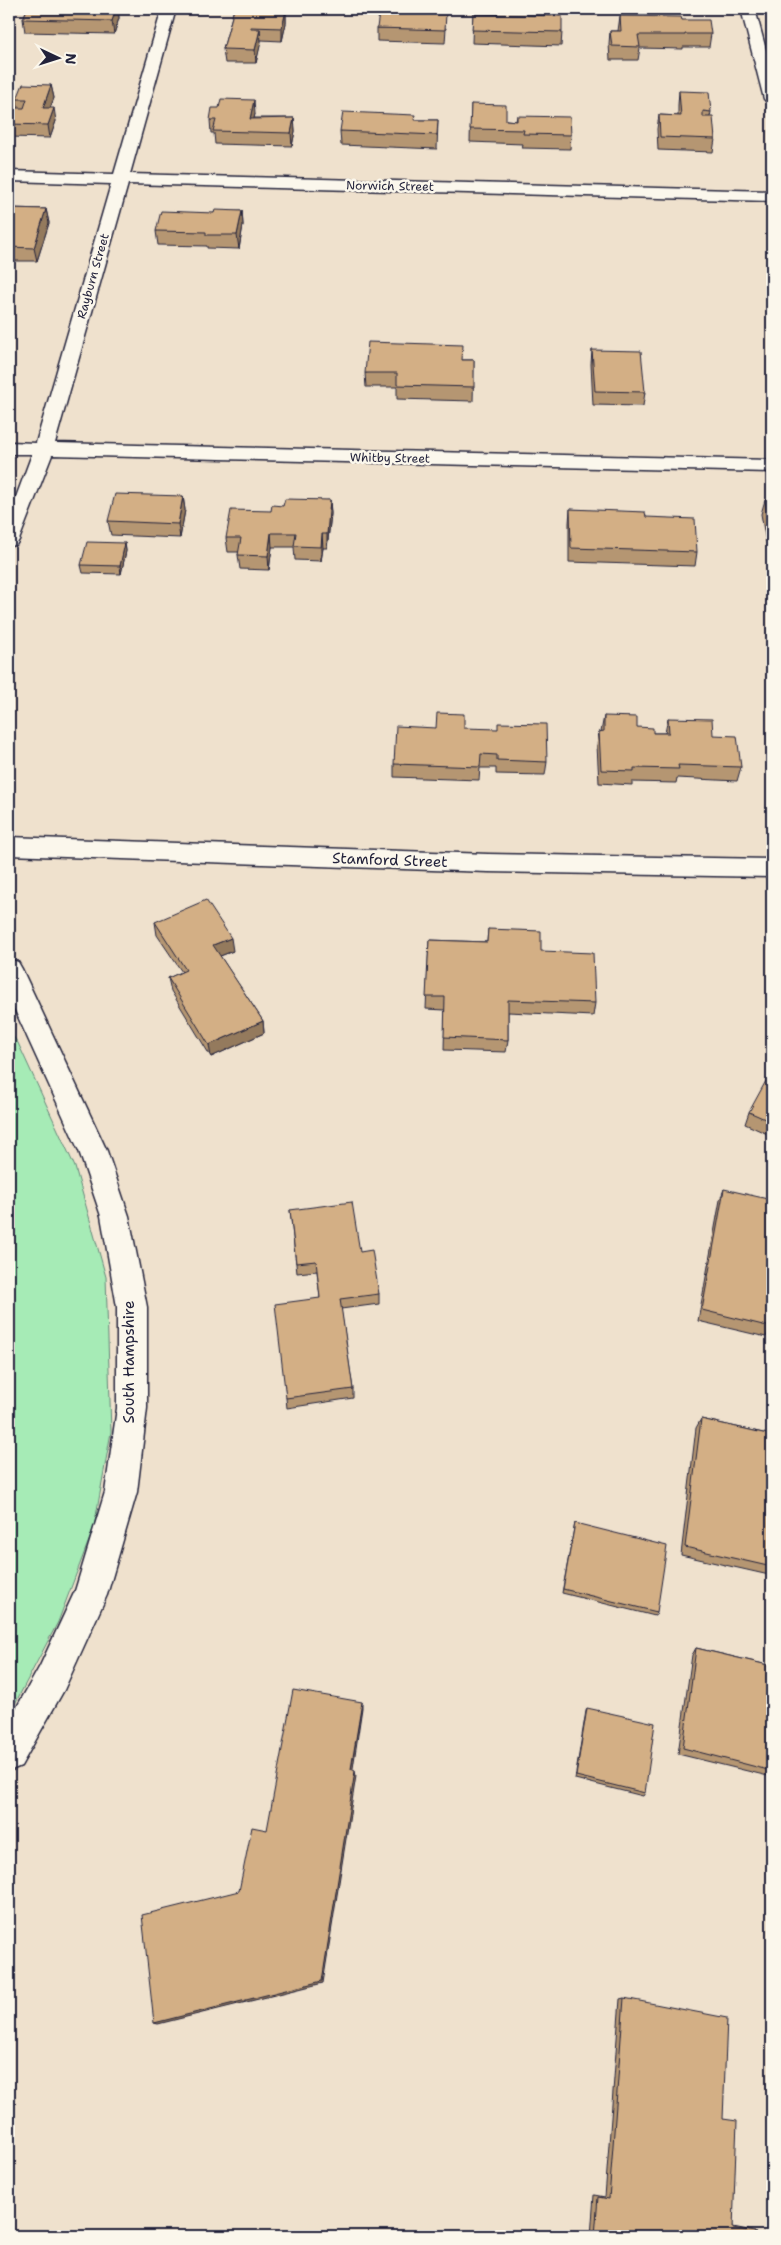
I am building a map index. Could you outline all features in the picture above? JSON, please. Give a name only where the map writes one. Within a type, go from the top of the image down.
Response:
[{"type":"street","name":"Rayburn Street","points":[[9,540],[44,450],[170,9]]},
{"type":"street","points":[[748,9],[753,34],[772,99]]},
{"type":"street","name":"Norwich Street","points":[[9,176],[772,196]]},
{"type":"street","name":"Whitby Street","points":[[9,448],[772,466]]},
{"type":"street","name":"Stamford Street","points":[[9,846],[478,863],[772,868]]},
{"type":"street","name":"South Hampshire","points":[[9,969],[92,1151],[115,1216],[132,1307],[132,1408],[120,1492],[90,1595],[52,1678],[9,1754]]},
{"type":"street","points":[[9,1003],[38,1034]]},
{"type":"green space","points":[[9,1031],[18,1043],[75,1167],[106,1277],[111,1432],[94,1527],[58,1622],[9,1715]]},
{"type":"building","points":[[27,9],[116,9],[112,21],[23,19]]},
{"type":"building","points":[[234,9],[286,10],[282,28],[251,27],[251,29],[260,29],[255,50],[223,49]]},
{"type":"building","points":[[379,13],[446,14],[445,30],[377,28]]},
{"type":"building","points":[[473,14],[562,16],[562,32],[472,30]]},
{"type":"building","points":[[620,16],[681,17],[682,20],[709,20],[711,34],[638,35],[640,47],[612,46],[610,31],[621,31]]},
{"type":"building","points":[[23,84],[51,85],[43,108],[54,108],[48,125],[9,124],[9,108],[24,108],[27,99],[17,99]]},
{"type":"building","points":[[679,91],[709,92],[711,112],[703,111],[703,117],[713,117],[715,139],[660,137],[659,115],[681,116]]},
{"type":"building","points":[[221,99],[254,100],[250,119],[294,118],[291,133],[213,131],[216,120],[210,120],[212,108],[219,108]]},
{"type":"building","points":[[471,104],[506,105],[506,120],[517,121],[517,116],[570,117],[571,135],[523,134],[524,130],[470,129]]},
{"type":"building","points":[[343,112],[415,115],[414,120],[438,120],[437,135],[340,131]]},
{"type":"building","points":[[9,208],[46,209],[34,248],[9,247]]},
{"type":"building","points":[[215,210],[242,211],[237,235],[206,235],[206,232],[156,231],[161,211],[214,213]]},
{"type":"building","points":[[368,342],[463,345],[462,360],[474,360],[474,387],[397,385],[397,373],[365,373]]},
{"type":"building","points":[[592,350],[641,351],[645,392],[595,391]]},
{"type":"building","points":[[115,494],[183,496],[178,524],[108,521]]},
{"type":"building","points":[[285,499],[330,500],[327,534],[322,534],[321,547],[294,546],[296,533],[271,533],[268,556],[238,555],[241,538],[226,538],[231,510],[271,511],[272,505],[283,506]]},
{"type":"building","points":[[765,500],[772,500],[772,528],[769,528]]},
{"type":"building","points":[[570,509],[645,512],[646,517],[695,519],[697,552],[571,548]]},
{"type":"building","points":[[87,542],[125,543],[120,566],[81,565]]},
{"type":"building","points":[[437,713],[464,714],[464,728],[498,729],[498,723],[546,724],[547,762],[497,760],[497,755],[481,754],[480,767],[394,764],[396,726],[436,728]]},
{"type":"building","points":[[604,716],[637,717],[637,727],[653,728],[653,733],[669,733],[668,718],[712,719],[713,735],[737,736],[741,767],[678,765],[679,769],[634,768],[634,771],[601,770],[599,732],[604,731]]},
{"type":"building","points":[[206,900],[231,938],[213,945],[263,1021],[209,1045],[168,978],[186,970],[155,922]]},
{"type":"building","points":[[488,929],[541,931],[541,951],[593,953],[595,1003],[508,1000],[508,1040],[444,1037],[445,997],[426,997],[429,940],[487,942]]},
{"type":"building","points":[[767,1079],[772,1081],[772,1122],[749,1112]]},
{"type":"building","points":[[724,1189],[772,1200],[771,1327],[702,1310]]},
{"type":"building","points":[[352,1202],[360,1252],[372,1250],[379,1294],[340,1299],[353,1389],[286,1398],[275,1304],[320,1298],[316,1261],[296,1263],[290,1210]]},
{"type":"building","points":[[701,1419],[772,1435],[772,1567],[685,1547]]},
{"type":"building","points":[[575,1523],[667,1546],[657,1612],[563,1589]]},
{"type":"building","points":[[696,1648],[772,1666],[772,1771],[683,1748]]},
{"type":"building","points":[[293,1690],[362,1702],[351,1769],[355,1771],[322,1981],[154,2023],[142,1915],[239,1891],[252,1827],[267,1830]]},
{"type":"building","points":[[587,1708],[655,1723],[645,1793],[576,1776]]},
{"type":"building","points":[[624,1998],[727,2018],[723,2119],[737,2121],[733,2228],[755,2232],[755,2236],[595,2236],[598,2197],[609,2199]]}]
